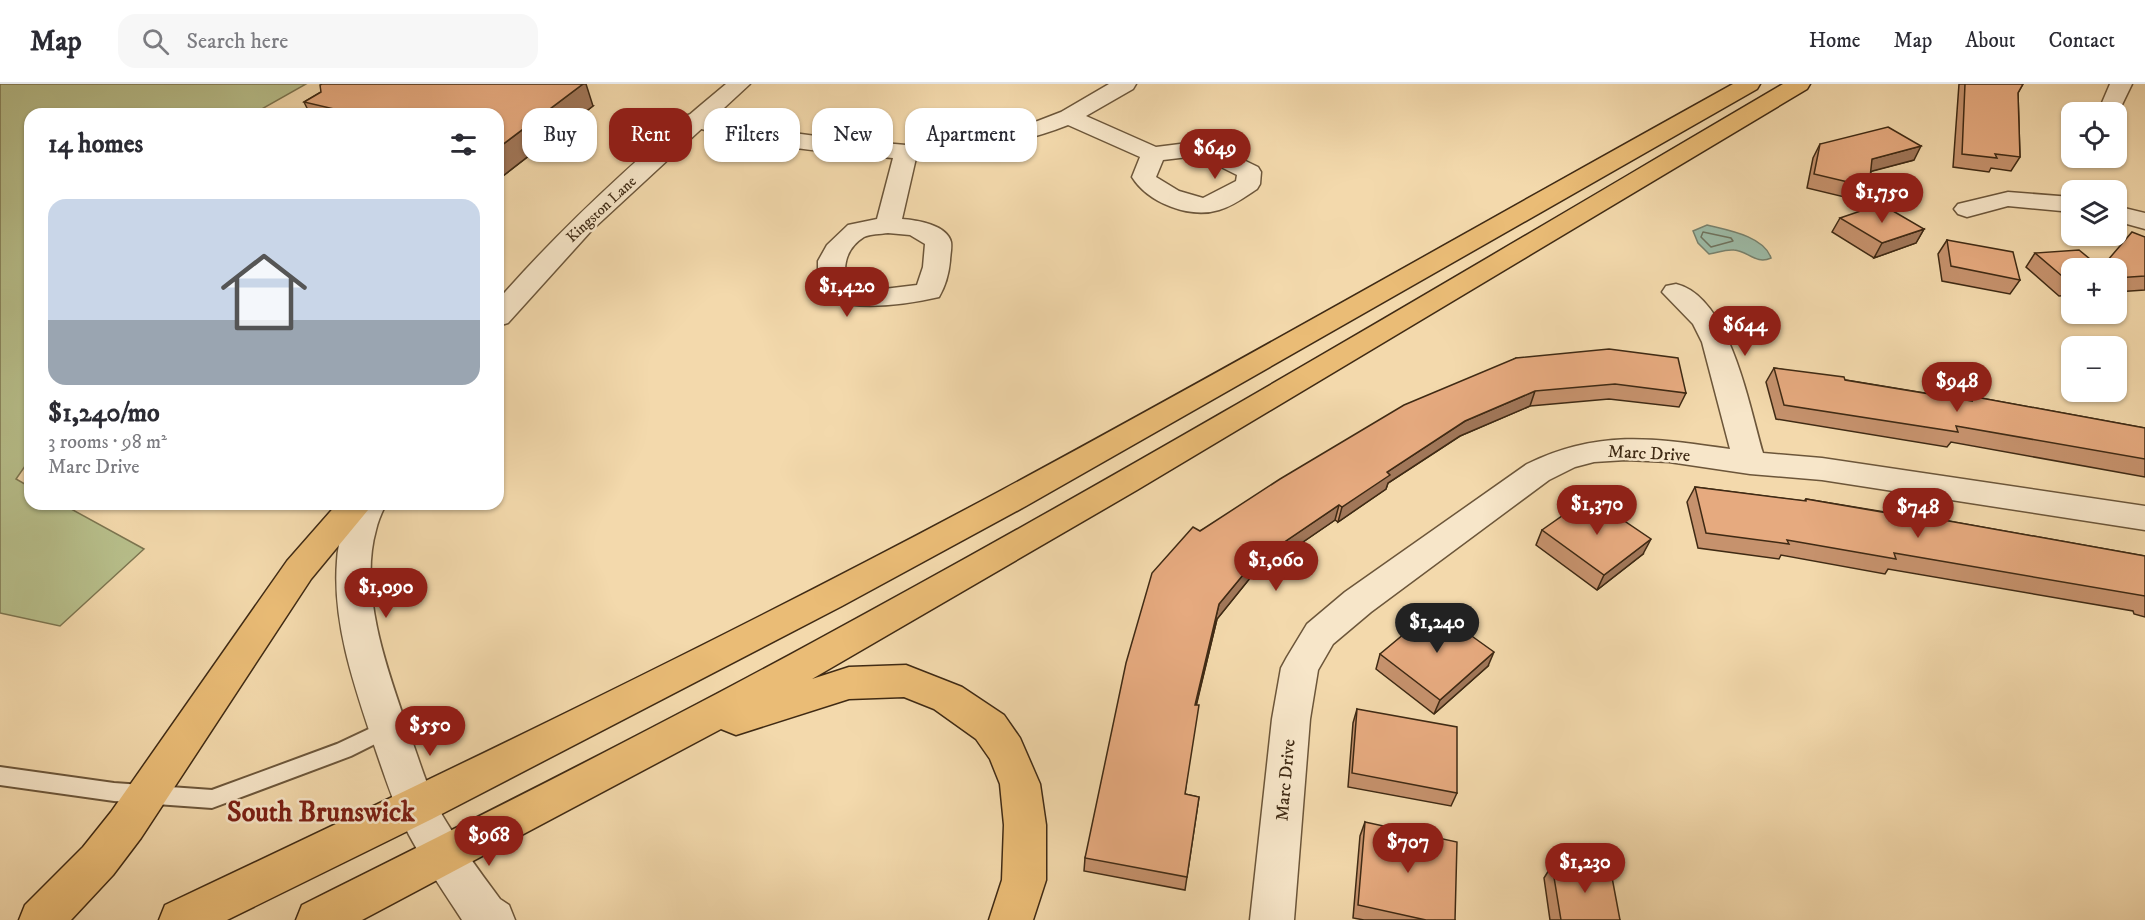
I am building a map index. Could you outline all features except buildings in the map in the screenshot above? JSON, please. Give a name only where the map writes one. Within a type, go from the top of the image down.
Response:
[{"type":"main road","points":[[181,920],[417,806],[829,596],[1014,498],[1749,84]]},
{"type":"main road","points":[[318,920],[650,749],[896,614],[1098,498],[1799,84]]},
{"type":"main road","points":[[41,920],[98,861],[147,794],[299,570],[351,510]]},
{"type":"main road","points":[[650,749],[849,683],[906,681],[948,698],[990,727],[1006,750],[1020,784],[1025,825],[1024,880],[1011,920]]},
{"type":"street","name":"Kingston Lane","points":[[504,310],[579,228],[696,120],[739,84]]},
{"type":"street","points":[[1037,129],[1069,117],[1125,84]]},
{"type":"street","points":[[2113,102],[2121,84]]},
{"type":"street","points":[[1069,117],[1153,154]]},
{"type":"street","points":[[696,120],[730,130],[838,146],[905,152]]},
{"type":"street","points":[[888,225],[905,156]]},
{"type":"street","points":[[1966,209],[2008,199],[2061,204]]},
{"type":"street","points":[[2127,216],[2145,221]]},
{"type":"street","points":[[1676,292],[1705,320],[1716,342],[1750,463]]},
{"type":"street","name":"Marc Drive","points":[[1272,920],[1290,719],[1300,668],[1320,634],[1358,602],[1538,472],[1564,459],[1594,451],[1626,449],[1669,452],[1750,463],[1822,469],[2145,518]]},
{"type":"street","points":[[367,510],[353,553],[353,578],[365,659],[417,806],[443,856],[484,914],[494,920]]},
{"type":"lane","points":[[0,776],[69,788],[212,799],[344,750],[388,728]]},
{"type":"green space","points":[[0,84],[306,84],[264,108],[24,108],[24,468],[16,479],[24,484],[24,510],[73,510],[144,549],[60,626],[0,613]]},
{"type":"water","points":[[1707,225],[1753,239],[1767,250],[1771,258],[1756,259],[1734,250],[1709,254],[1698,243],[1693,231]]},
{"type":"district","name":"South Brunswick","points":[[321,811]]}]
